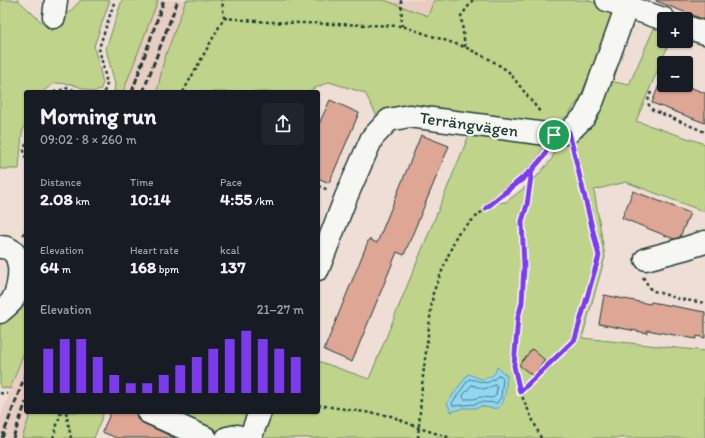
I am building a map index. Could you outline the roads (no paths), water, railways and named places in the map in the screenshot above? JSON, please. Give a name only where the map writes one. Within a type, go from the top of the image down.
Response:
[{"type":"street","points":[[621,2],[657,16]]},
{"type":"street","name":"Terrängvägen","points":[[320,258],[322,246],[372,138],[389,120],[409,116],[561,133],[585,116],[593,100],[621,2]]},
{"type":"street","points":[[693,29],[705,33]]},
{"type":"street","points":[[646,260],[683,250],[705,242]]},
{"type":"street","points":[[0,247],[6,247],[15,252],[20,264],[18,284],[12,301],[0,312]]},
{"type":"street","points":[[152,414],[206,438]]},
{"type":"street","points":[[250,438],[259,414]]},
{"type":"street","points":[[227,438],[237,436],[242,438]]},
{"type":"water","points":[[497,367],[507,376],[504,399],[500,406],[497,408],[480,406],[478,408],[463,408],[451,412],[447,403],[468,374],[484,380],[486,377],[494,374]]},
{"type":"railway","points":[[133,90],[164,0]]},
{"type":"railway","points":[[144,90],[178,0]]},
{"type":"railway","points":[[2,438],[24,378]]},
{"type":"railway","points":[[13,438],[24,408]]}]
